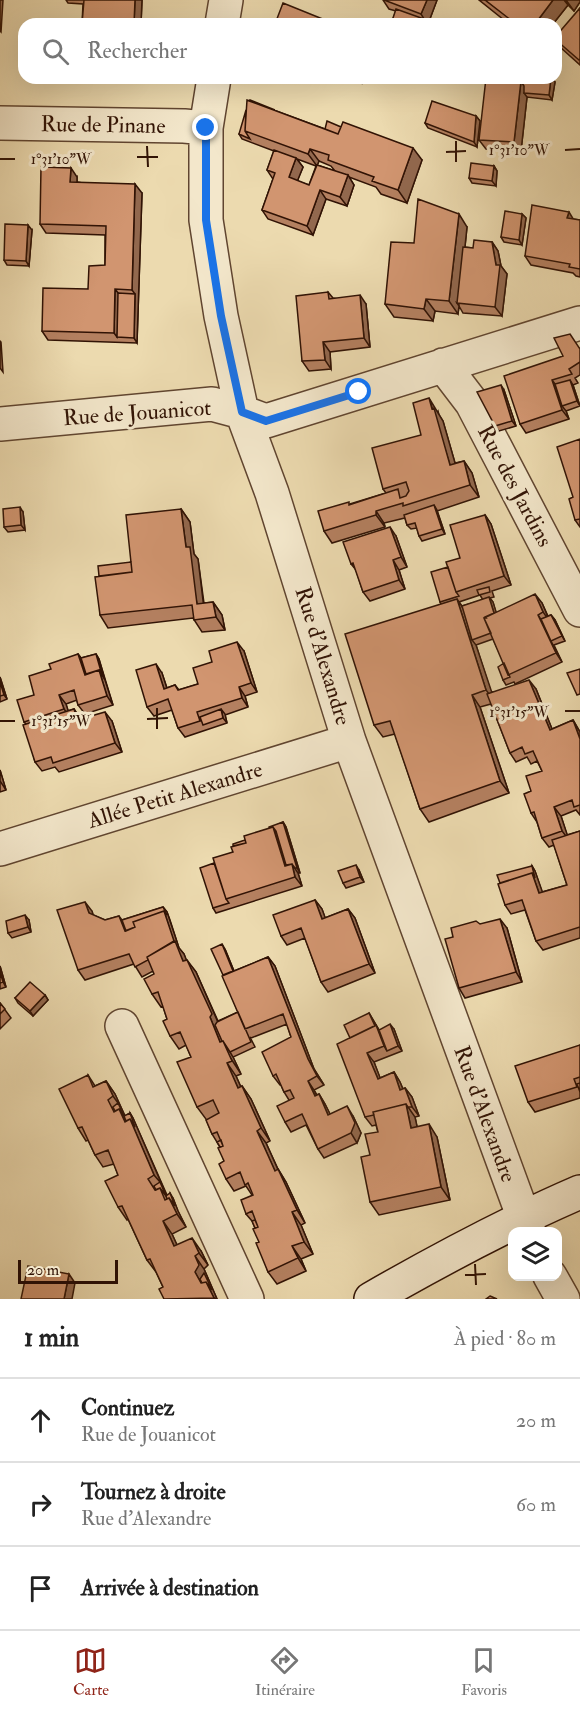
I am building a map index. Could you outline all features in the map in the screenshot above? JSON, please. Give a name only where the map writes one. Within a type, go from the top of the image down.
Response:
[{"type":"street","points":[[223,18],[226,0]]},
{"type":"street","name":"Rue d'Alexandre","points":[[213,84],[206,128],[206,220],[221,316],[242,412],[272,494],[349,741],[526,1224]]},
{"type":"street","name":"Rue de Pinane","points":[[0,123],[206,128]]},
{"type":"street","name":"Rue de Jouanicot","points":[[0,424],[212,404],[266,421],[580,323]]},
{"type":"street","name":"Rue des Jardins","points":[[443,365],[472,403],[580,610]]},
{"type":"street","name":"Allée Petit Alexandre","points":[[0,849],[349,741]]},
{"type":"street","points":[[122,1026],[247,1299]]},
{"type":"street","points":[[371,1299],[430,1265],[526,1224],[580,1192]]},
{"type":"street","points":[[553,1281],[562,1299]]},
{"type":"building","points":[[84,0],[135,0],[134,18],[82,18]]},
{"type":"building","points":[[384,0],[427,0],[421,14]]},
{"type":"building","points":[[485,0],[553,0],[540,18],[508,18]]},
{"type":"building","points":[[283,3],[320,18],[277,18]]},
{"type":"building","points":[[580,8],[579,60],[562,45],[562,29]]},
{"type":"building","points":[[396,9],[421,18],[393,18]]},
{"type":"building","points":[[485,84],[521,84],[514,142],[479,140]]},
{"type":"building","points":[[523,84],[550,84],[549,95],[524,93]]},
{"type":"building","points":[[247,100],[338,134],[343,122],[413,148],[398,190],[372,181],[374,177],[328,160],[329,155],[310,149],[308,154],[245,131]]},
{"type":"building","points":[[432,101],[476,116],[474,142],[425,123]]},
{"type":"building","points":[[246,110],[245,131],[250,139],[239,134]]},
{"type":"building","points":[[327,121],[341,127],[338,134],[325,129]]},
{"type":"building","points":[[274,150],[296,158],[289,177],[309,185],[317,165],[348,175],[340,197],[320,190],[307,226],[262,210],[275,173],[267,170]]},
{"type":"building","points":[[471,163],[494,166],[492,181],[469,178]]},
{"type":"building","points":[[41,167],[71,168],[70,182],[135,184],[132,290],[115,289],[114,333],[42,331],[43,288],[88,289],[89,266],[105,265],[106,226],[40,224]]},
{"type":"building","points":[[418,199],[459,214],[449,301],[426,299],[424,309],[385,304],[391,242],[414,243]]},
{"type":"building","points":[[532,205],[569,212],[567,218],[580,220],[580,269],[569,267],[570,264],[525,256]]},
{"type":"building","points":[[505,211],[522,214],[519,240],[501,237]]},
{"type":"building","points":[[5,224],[28,225],[26,261],[4,260]]},
{"type":"building","points":[[474,240],[492,242],[496,265],[500,265],[495,307],[457,303],[463,247],[473,248]]},
{"type":"building","points":[[328,292],[329,299],[360,295],[364,338],[323,342],[325,360],[302,361],[296,296]]},
{"type":"building","points":[[118,293],[135,294],[134,338],[117,337]]},
{"type":"building","points":[[570,334],[580,349],[580,362],[569,369],[572,374],[552,380],[562,410],[520,424],[504,376],[563,356],[554,338]]},
{"type":"building","points":[[570,380],[577,401],[562,406],[555,384]]},
{"type":"building","points":[[501,385],[512,421],[495,426],[477,392]]},
{"type":"building","points":[[429,398],[450,465],[464,461],[470,485],[403,506],[403,503],[376,511],[376,515],[324,531],[318,511],[349,502],[349,505],[398,489],[400,498],[406,496],[409,491],[406,482],[383,489],[372,448],[421,435],[413,403]]},
{"type":"building","points":[[580,439],[580,519],[575,520],[569,499],[573,497],[557,447]]},
{"type":"building","points":[[434,505],[442,529],[419,536],[415,523],[407,525],[404,515]]},
{"type":"building","points":[[20,507],[21,525],[4,527],[3,509]]},
{"type":"building","points":[[181,509],[186,547],[190,547],[197,604],[213,602],[216,617],[194,620],[192,605],[100,615],[95,577],[132,572],[126,515]]},
{"type":"building","points":[[485,515],[504,576],[456,592],[446,562],[460,558],[450,525]]},
{"type":"building","points":[[390,527],[401,557],[393,560],[399,580],[363,592],[343,542]]},
{"type":"building","points":[[131,562],[132,572],[99,576],[98,566]]},
{"type":"building","points":[[448,567],[459,596],[440,602],[431,572]]},
{"type":"building","points":[[489,587],[490,592],[479,595],[477,590]]},
{"type":"building","points":[[535,594],[543,612],[538,615],[556,653],[508,675],[484,618]]},
{"type":"building","points":[[489,597],[494,613],[484,618],[491,633],[472,640],[462,606]]},
{"type":"building","points":[[457,599],[486,690],[472,695],[500,781],[420,809],[390,721],[374,725],[345,634]]},
{"type":"building","points":[[551,615],[562,636],[551,641],[541,619]]},
{"type":"building","points":[[237,642],[251,683],[239,687],[242,698],[197,712],[200,721],[178,728],[168,699],[147,707],[136,670],[156,664],[164,689],[175,685],[178,690],[198,684],[193,668],[212,662],[209,651]]},
{"type":"building","points":[[78,654],[85,675],[99,670],[107,696],[78,705],[74,690],[59,695],[64,709],[24,722],[17,700],[34,695],[29,676],[51,669],[49,664]]},
{"type":"building","points":[[96,654],[102,675],[99,670],[86,674],[81,658]]},
{"type":"building","points":[[504,663],[510,677],[503,680],[498,667]]},
{"type":"building","points":[[580,669],[580,694],[577,695],[567,673]]},
{"type":"building","points":[[529,680],[550,730],[573,720],[580,739],[580,805],[574,807],[572,800],[554,807],[562,831],[542,838],[534,812],[531,813],[524,794],[531,791],[526,776],[542,771],[533,751],[525,754],[522,747],[510,753],[487,694]]},
{"type":"building","points":[[0,682],[4,695],[0,696]]},
{"type":"building","points":[[74,709],[77,720],[105,712],[115,743],[53,763],[51,757],[35,762],[23,725]]},
{"type":"building","points":[[221,709],[223,718],[203,725],[200,717]]},
{"type":"building","points":[[283,822],[297,868],[292,864],[286,865],[276,831],[273,827],[269,828]]},
{"type":"building","points":[[273,827],[285,866],[292,864],[295,877],[226,899],[213,858],[233,852],[231,847],[246,843],[244,836]]},
{"type":"building","points":[[580,831],[580,927],[536,941],[522,900],[505,905],[498,884],[532,873],[539,893],[567,885],[552,840]]},
{"type":"building","points":[[245,840],[246,843],[233,846],[233,844]]},
{"type":"building","points":[[214,863],[229,903],[213,908],[200,868]]},
{"type":"building","points":[[356,865],[360,877],[343,883],[338,871]]},
{"type":"building","points":[[532,866],[535,878],[532,873],[500,883],[497,875]]},
{"type":"building","points":[[315,900],[322,919],[348,909],[369,964],[321,982],[301,928],[281,936],[273,915]]},
{"type":"building","points":[[85,902],[89,913],[105,920],[119,916],[125,931],[135,927],[133,922],[164,911],[174,941],[135,967],[129,954],[78,970],[57,910]]},
{"type":"building","points":[[163,907],[167,915],[164,911],[133,922],[135,927],[126,931],[122,920]]},
{"type":"building","points":[[25,915],[28,927],[8,933],[6,921]]},
{"type":"building","points":[[500,919],[516,972],[459,988],[445,939],[453,937],[451,928],[476,921],[480,924]]},
{"type":"building","points":[[175,941],[183,961],[187,960],[212,1014],[210,1017],[220,1042],[223,1041],[232,1061],[227,1063],[238,1088],[242,1086],[261,1128],[257,1131],[275,1171],[278,1169],[297,1210],[292,1212],[304,1242],[292,1246],[298,1258],[268,1272],[256,1243],[259,1242],[253,1229],[258,1227],[252,1211],[246,1214],[241,1200],[253,1195],[248,1183],[245,1185],[240,1172],[226,1179],[219,1164],[224,1161],[218,1148],[223,1146],[217,1132],[212,1134],[206,1120],[219,1113],[213,1100],[197,1107],[177,1062],[191,1057],[180,1032],[170,1036],[163,1021],[167,1019],[158,992],[152,994],[144,979],[154,974],[147,957]]},
{"type":"building","points":[[222,944],[233,971],[223,975],[211,949]]},
{"type":"building","points":[[268,957],[308,1059],[317,1076],[308,1081],[315,1096],[319,1094],[328,1115],[347,1106],[355,1123],[351,1133],[318,1149],[302,1114],[285,1122],[277,1106],[294,1098],[290,1090],[284,1092],[276,1074],[273,1076],[262,1052],[291,1037],[283,1014],[245,1029],[222,976]]},
{"type":"building","points":[[30,982],[45,995],[30,1011],[15,998]]},
{"type":"building","points":[[0,1003],[5,1009],[0,1014]]},
{"type":"building","points":[[238,1012],[251,1042],[230,1052],[215,1025]]},
{"type":"building","points":[[369,1013],[375,1026],[350,1038],[344,1025]]},
{"type":"building","points":[[390,1024],[398,1046],[387,1051],[379,1030]]},
{"type":"building","points":[[376,1025],[384,1046],[367,1053],[378,1079],[394,1072],[400,1090],[405,1088],[412,1107],[406,1104],[373,1112],[374,1115],[365,1117],[337,1044]]},
{"type":"building","points":[[580,1045],[580,1077],[574,1079],[577,1087],[528,1102],[515,1066]]},
{"type":"building","points":[[88,1075],[93,1087],[106,1081],[113,1096],[108,1100],[114,1112],[119,1109],[125,1122],[130,1119],[154,1175],[148,1179],[155,1190],[160,1188],[165,1200],[169,1198],[177,1214],[163,1221],[174,1246],[192,1238],[199,1253],[195,1256],[199,1265],[195,1272],[201,1283],[206,1282],[214,1298],[164,1299],[159,1289],[163,1287],[150,1259],[147,1260],[122,1206],[118,1207],[105,1181],[118,1175],[108,1150],[95,1155],[82,1127],[78,1128],[59,1089]]},
{"type":"building","points":[[118,1103],[124,1116],[119,1109],[115,1111],[113,1107]]},
{"type":"building","points":[[406,1104],[411,1128],[429,1124],[441,1187],[370,1202],[361,1157],[370,1155],[365,1134],[378,1132],[373,1112]]},
{"type":"building","points":[[130,1113],[135,1127],[130,1119],[126,1121],[124,1116]]},
{"type":"building","points":[[221,1140],[223,1146],[220,1147],[217,1142]]},
{"type":"building","points":[[160,1182],[166,1196],[160,1188],[156,1190],[154,1186]]},
{"type":"building","points":[[170,1193],[175,1206],[169,1198],[167,1199],[166,1196]]},
{"type":"building","points":[[255,1220],[258,1227],[255,1228],[252,1221]]},
{"type":"building","points":[[28,1266],[69,1274],[64,1299],[21,1299]]},
{"type":"building","points":[[204,1273],[212,1290],[206,1282],[202,1283],[200,1279]]},
{"type":"route","points":[[206,128],[206,220],[221,316],[242,412],[266,421],[359,392]]}]
